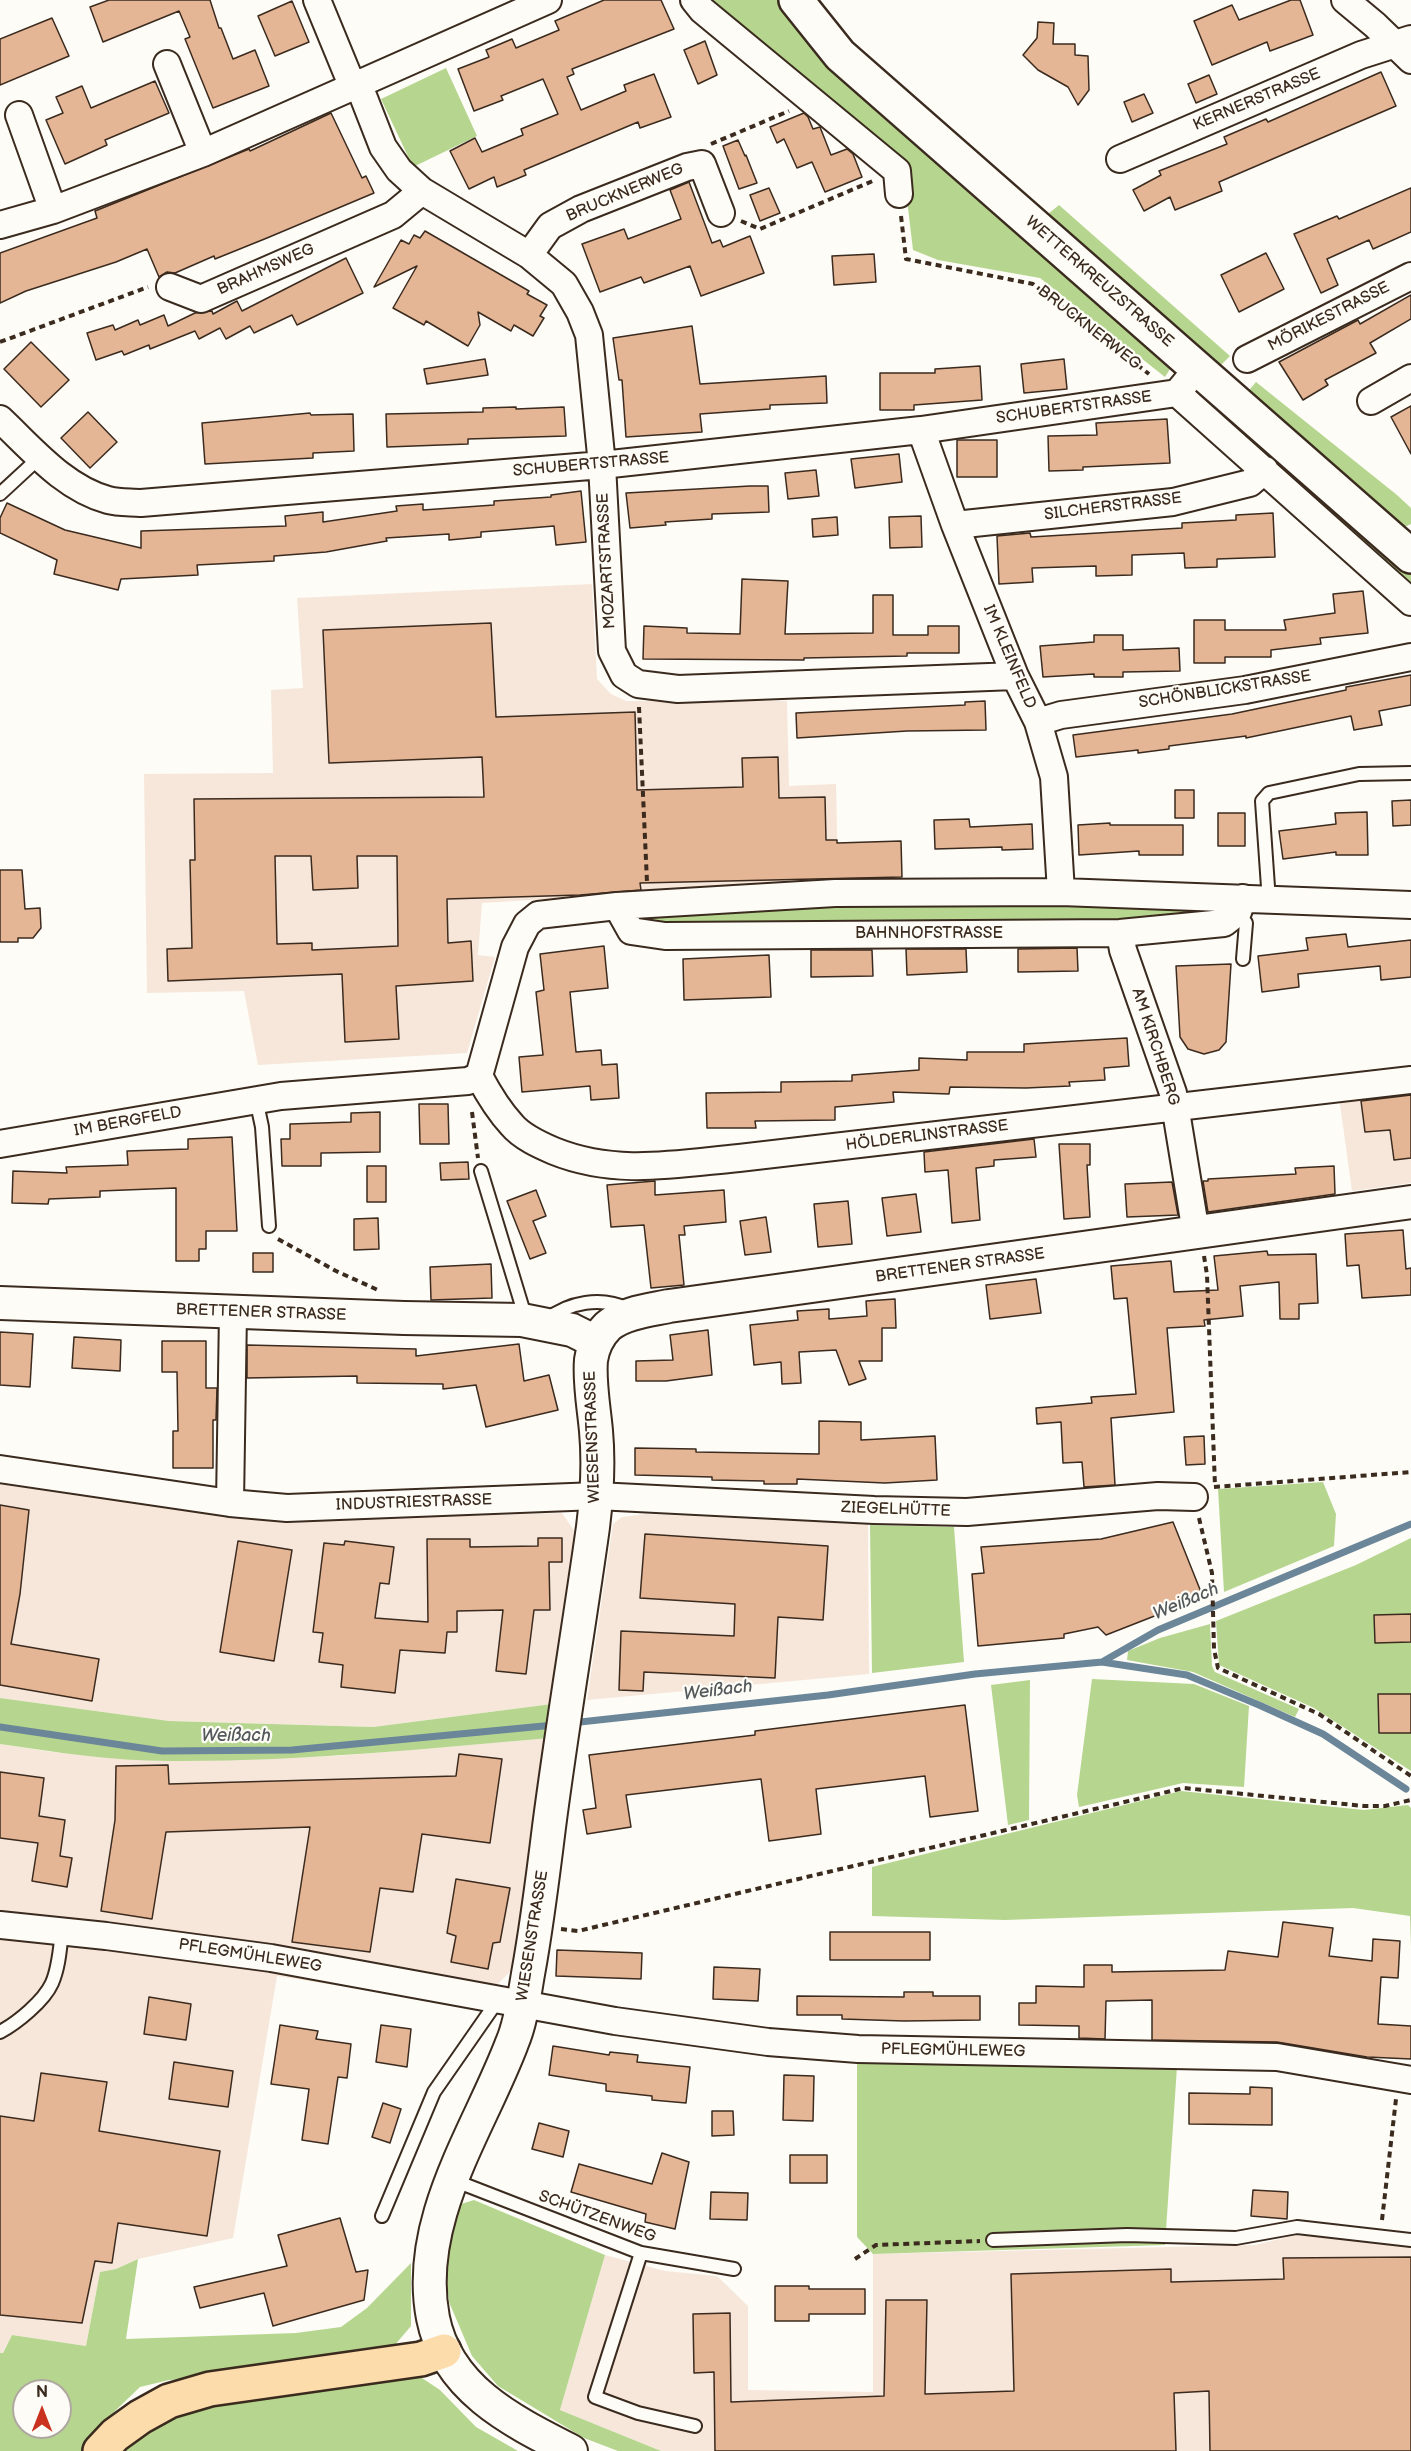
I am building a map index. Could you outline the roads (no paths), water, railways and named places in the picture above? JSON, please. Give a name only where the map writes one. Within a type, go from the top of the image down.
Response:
[{"type":"main road","name":"WETTERKREUZSTRASSE","points":[[796,0],[840,55],[1187,381],[1411,556]]},
{"type":"main road","points":[[102,2450],[115,2435],[169,2401],[210,2389],[421,2359],[444,2351]]},
{"type":"street","name":"MOZARTSTRASSE","points":[[317,0],[383,147],[399,170],[422,191],[529,255],[564,284],[580,312],[589,335],[602,465],[612,651],[624,675],[638,684],[678,689],[1015,676]]},
{"type":"street","points":[[0,225],[53,210],[203,153],[548,0]]},
{"type":"street","points":[[694,0],[702,10],[812,101],[898,182]]},
{"type":"street","points":[[1345,0],[1406,48]]},
{"type":"street","name":"KERNERSTRASSE","points":[[1120,159],[1361,55],[1406,48]]},
{"type":"street","points":[[167,64],[203,153]]},
{"type":"street","points":[[19,115],[53,210]]},
{"type":"street","name":"BRUCKNERWEG","points":[[529,255],[550,226],[581,209],[687,167],[702,164],[721,213]]},
{"type":"street","name":"BRAHMSWEG","points":[[170,287],[201,299],[393,215],[422,191]]},
{"type":"street","name":"MÖRIKESTRASSE","points":[[1247,359],[1411,276]]},
{"type":"street","points":[[1371,401],[1411,378]]},
{"type":"street","points":[[1187,381],[1265,470],[1411,602]]},
{"type":"street","name":"SCHUBERTSTRASSE","points":[[0,418],[40,457],[79,489],[110,501],[141,503],[602,465],[921,430],[1187,381]]},
{"type":"street","name":"IM KLEINFELD","points":[[921,430],[955,525],[1015,676],[1038,722],[1054,777],[1061,892]]},
{"type":"street","name":"SILCHERSTRASSE","points":[[955,525],[1173,502],[1250,483],[1265,470]]},
{"type":"street","name":"SCHÖNBLICKSTRASSE","points":[[1038,722],[1061,715],[1245,690],[1411,657]]},
{"type":"street","name":"BAHNHOFSTRASSE","points":[[479,1076],[515,947],[527,924],[538,915],[616,906],[835,893],[1061,892],[1249,903],[1411,905]]},
{"type":"street","name":"BAHNHOFSTRASSE","points":[[616,906],[631,931],[665,936],[1120,933],[1224,923],[1249,903]]},
{"type":"street","name":"AM KIRCHBERG","points":[[1120,933],[1123,950],[1176,1107],[1198,1233]]},
{"type":"street","name":"IM BERGFELD","points":[[0,1144],[281,1095],[468,1081],[479,1076]]},
{"type":"street","name":"HÖLDERLINSTRASSE","points":[[479,1076],[492,1100],[513,1127],[538,1144],[575,1159],[604,1165],[632,1167],[739,1158],[1411,1080]]},
{"type":"street","name":"BRETTENER STRASSE","points":[[0,1303],[532,1321],[572,1330],[596,1342],[610,1325],[637,1313],[669,1306],[1411,1202]]},
{"type":"street","points":[[230,1503],[233,1312]]},
{"type":"street","name":"WIESENSTRASSE","points":[[571,2451],[519,2425],[487,2403],[463,2380],[444,2351],[434,2321],[429,2289],[432,2252],[440,2215],[514,2041],[510,2002],[537,1927],[597,1496],[597,1436],[591,1378],[591,1358],[596,1342]]},
{"type":"street","name":"INDUSTRIESTRASSE","points":[[0,1469],[230,1503],[287,1508],[597,1496]]},
{"type":"street","name":"ZIEGELHÜTTE","points":[[597,1496],[874,1510],[967,1512],[1205,1492]]},
{"type":"street","name":"PFLEGMÜHLEWEG","points":[[0,1925],[272,1958],[615,2021],[790,2044],[858,2049],[1278,2057],[1405,2079]]},
{"type":"lane","points":[[0,494],[40,457]]},
{"type":"lane","points":[[1243,958],[1249,903],[1268,887],[1262,801],[1269,793],[1359,774],[1411,773]]},
{"type":"lane","points":[[256,1099],[262,1127],[269,1226]]},
{"type":"lane","points":[[480,1171],[522,1306],[532,1321],[581,1303],[618,1304],[637,1313]]},
{"type":"lane","points":[[0,2032],[28,2012],[51,1985],[58,1964],[62,1931]]},
{"type":"lane","points":[[382,2216],[434,2092],[510,2002]]},
{"type":"lane","name":"SCHÜTZENWEG","points":[[453,2180],[640,2253],[734,2269]]},
{"type":"lane","points":[[993,2240],[1127,2235],[1236,2238],[1297,2227],[1411,2240]]},
{"type":"lane","points":[[640,2253],[595,2397],[638,2413],[695,2426]]},
{"type":"waterway","name":"Weißach","points":[[571,1723],[828,1695],[975,1674],[1102,1662],[1158,1630],[1411,1524]]},
{"type":"waterway","points":[[1102,1662],[1187,1675],[1259,1705],[1323,1734],[1406,1789]]},
{"type":"waterway","name":"Weißach","points":[[0,1727],[162,1751],[292,1750],[554,1725]]}]
